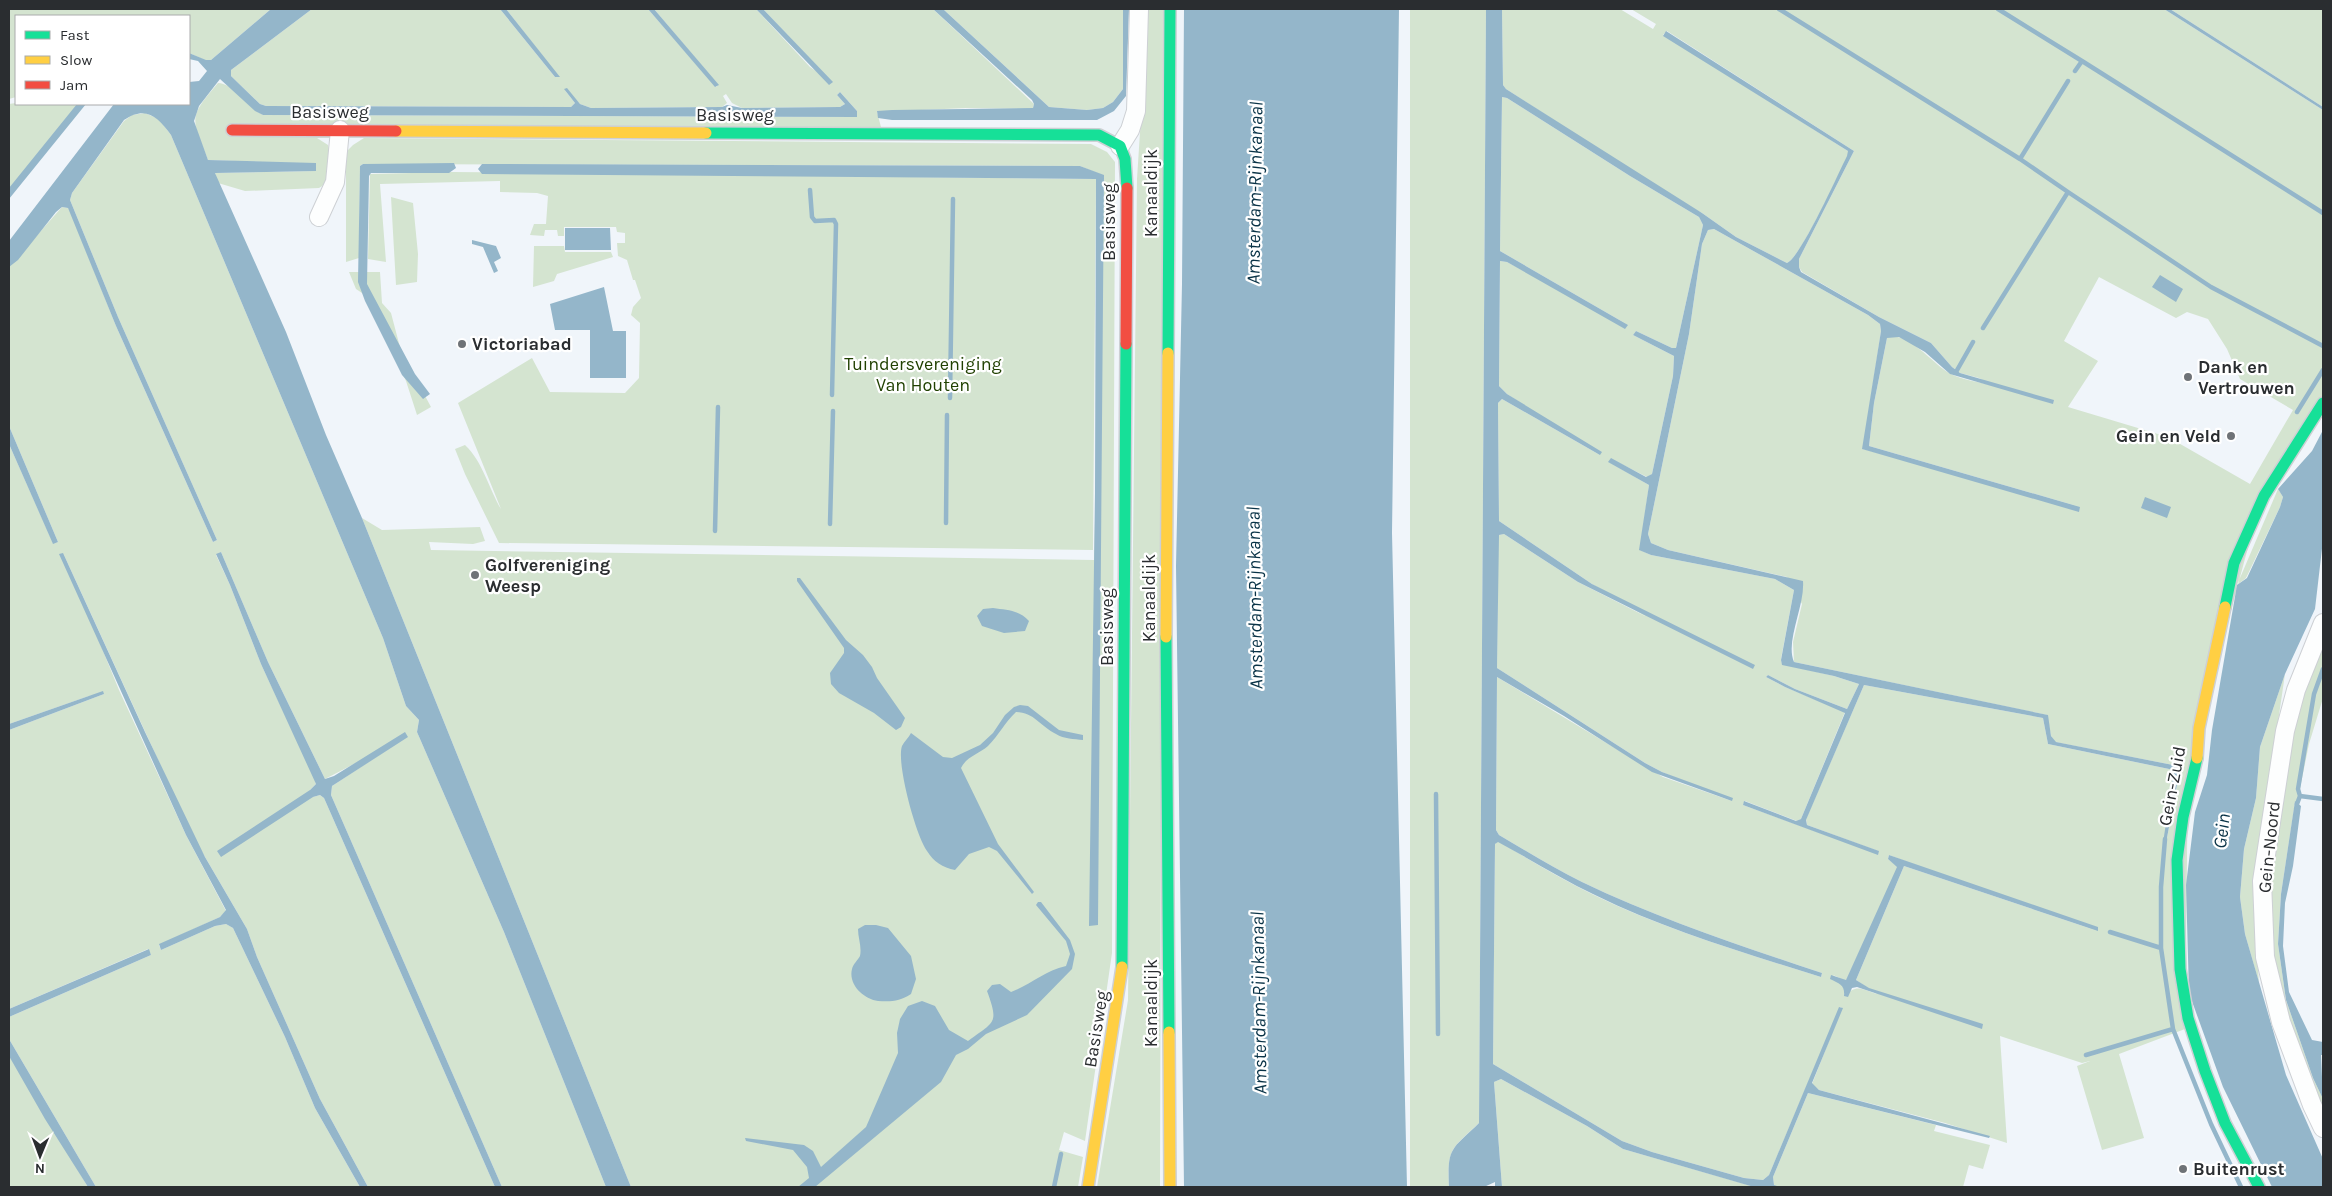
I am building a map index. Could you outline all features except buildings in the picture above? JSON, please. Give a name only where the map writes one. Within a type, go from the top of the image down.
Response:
[{"type":"street","points":[[1120,146],[1130,130],[1136,111],[1139,9]]},
{"type":"street","name":"Kanaaldijk","points":[[1170,9],[1166,659],[1170,1187]]},
{"type":"street","name":"Basisweg","points":[[232,130],[1099,135],[1120,146],[1124,159],[1127,184],[1122,979],[1088,1187]]},
{"type":"street","points":[[319,217],[335,182],[340,130]]},
{"type":"street","name":"Gein-Zuid","points":[[2259,1187],[2225,1123],[2204,1071],[2188,1018],[2180,969],[2177,860],[2182,817],[2197,757],[2198,728],[2234,563],[2264,496],[2323,403]]},
{"type":"street","name":"Gein-Noord","points":[[2323,623],[2296,690],[2285,730],[2262,881],[2265,957],[2281,1022],[2312,1105],[2323,1128]]},
{"type":"green space","points":[[9,9],[271,9],[211,60],[207,61],[190,53],[190,15],[15,15],[15,97],[9,99]]},
{"type":"green space","points":[[312,9],[500,9],[555,77],[559,77],[506,9],[648,9],[716,87],[718,85],[654,9],[756,9],[810,67],[832,82],[763,9],[933,9],[1034,104],[1033,108],[1028,109],[966,108],[877,112],[881,127],[317,138],[328,145],[330,156],[330,169],[326,181],[319,188],[245,191],[218,183],[215,173],[315,171],[316,164],[208,160],[198,135],[195,119],[201,104],[218,83],[230,87],[263,115],[857,117],[857,111],[840,92],[837,95],[845,104],[840,107],[742,108],[732,103],[726,94],[723,96],[727,103],[722,107],[591,108],[580,104],[564,89],[575,103],[571,107],[266,106],[260,104],[231,76],[231,70]]},
{"type":"green space","points":[[943,9],[1123,9],[1123,89],[1113,102],[1103,108],[1087,110],[1049,107]]},
{"type":"green space","points":[[1144,9],[1163,9],[1160,1187],[1097,1187],[1128,1000],[1137,179],[1142,101]]},
{"type":"green space","points":[[1410,9],[1486,9],[1479,1123],[1457,1144],[1450,1156],[1449,1187],[1410,1187]]},
{"type":"green space","points":[[1502,9],[1620,9],[1653,29],[1656,24],[1631,9],[2164,9],[2323,110],[2323,394],[2263,492],[2188,770],[2185,1029],[2119,1054],[2144,1138],[2102,1150],[2077,1066],[2090,1061],[2082,1063],[2000,1036],[2007,1143],[1945,1123],[1819,1090],[1812,1084],[1842,1008],[1840,1007],[1769,1175],[1763,1180],[1744,1178],[1652,1152],[1622,1141],[1493,1064],[1495,844],[1498,841],[1582,889],[1621,908],[1706,940],[1821,977],[1822,973],[1700,931],[1611,895],[1551,865],[1499,835],[1496,830],[1497,677],[1663,777],[1732,801],[1645,763],[1497,668],[1498,535],[1504,534],[1578,582],[1645,616],[1592,584],[1499,521],[1498,403],[1502,399],[1600,455],[1507,394],[1499,386],[1500,261],[1507,262],[1628,325],[1500,251],[1502,97],[1507,98],[1630,176],[1699,217],[1703,225],[1676,348],[1672,348],[1636,331],[1633,335],[1674,356],[1673,376],[1652,474],[1647,477],[1611,459],[1609,462],[1649,485],[1640,550],[1651,555],[1775,579],[1794,590],[1781,659],[1782,664],[1859,684],[1847,709],[1795,689],[1768,675],[1766,677],[1845,712],[1801,819],[1797,821],[1745,801],[1743,805],[1878,854],[1878,851],[1807,825],[1806,819],[1864,685],[2043,718],[2048,744],[2174,770],[2166,814],[2166,843],[2182,758],[2173,765],[2055,742],[2051,736],[2047,715],[1794,662],[1793,642],[1802,604],[1787,577],[1668,550],[1651,543],[1648,534],[1689,334],[1702,244],[1708,230],[1714,229],[1868,315],[1880,324],[1881,331],[1863,449],[2080,507],[1869,446],[1874,403],[1887,338],[1895,337],[1911,343],[1949,373],[1994,386],[1979,378],[1960,373],[1952,367],[1931,343],[1879,317],[1802,272],[1799,267],[1799,259],[1854,151],[1667,31],[1663,35],[1848,151],[1848,156],[1810,232],[1787,263],[1736,237],[1702,213],[1679,201],[1506,89],[1503,85]],"holes":[[[2099,277],[2176,318],[2187,312],[2208,319],[2227,349],[2240,379],[2293,410],[2250,484],[2168,437],[2068,407],[2098,361],[2064,341]],[[1889,855],[1910,863],[2098,931],[1904,866],[1856,980],[1877,994],[1863,989],[1856,989],[1844,996],[1845,988],[1833,975],[1846,981],[1898,867],[1888,859]]]},
{"type":"green space","points":[[2170,9],[2323,9],[2323,107]]},
{"type":"green space","points":[[9,104],[77,105],[9,193]]},
{"type":"green space","points":[[145,113],[159,119],[171,135],[383,638],[406,706],[419,720],[417,732],[504,932],[606,1187],[502,1187],[331,795],[332,786],[408,736],[325,779],[268,662],[221,552],[216,555],[261,664],[314,777],[316,784],[310,790],[313,797],[320,795],[324,798],[495,1187],[368,1187],[320,1099],[257,957],[247,929],[194,838],[63,553],[119,690],[186,835],[226,911],[220,917],[159,945],[161,950],[215,926],[226,924],[233,928],[285,1037],[315,1108],[360,1187],[96,1187],[9,1039],[9,1017],[151,955],[148,949],[9,1009],[9,730],[104,694],[89,696],[9,724],[9,444],[53,543],[58,542],[9,426],[9,267],[62,207],[68,208],[71,213],[116,326],[213,542],[217,540],[118,317],[70,200],[72,193],[124,121],[132,115]]},
{"type":"green space","points":[[364,138],[1091,144],[1107,152],[1115,162],[1112,953],[1085,1141],[1064,1132],[1059,1150],[1083,1157],[1078,1187],[631,1187],[362,518],[382,530],[480,527],[485,541],[473,544],[429,542],[431,550],[1094,560],[1104,176],[1080,166],[363,164],[360,166],[359,258],[346,262],[346,152]]},
{"type":"green space","name":"Tuindersvereniging Van Houten","points":[[453,172],[1096,179],[1093,550],[499,543],[465,474],[455,449],[465,445],[477,459],[501,509],[458,403],[532,358],[550,392],[625,393],[639,378],[640,323],[631,315],[633,307],[641,298],[627,260],[618,256],[617,243],[625,243],[625,233],[617,232],[616,227],[564,227],[564,236],[558,236],[557,230],[545,230],[544,236],[530,235],[534,224],[546,224],[548,196],[537,193],[500,192],[500,181],[380,184],[386,262],[368,259],[370,174]]},
{"type":"green space","points":[[391,197],[413,203],[418,254],[417,282],[396,285]]},
{"type":"green space","points":[[534,246],[564,246],[565,252],[611,252],[613,257],[557,274],[554,281],[533,287]]},
{"type":"green space","points":[[349,272],[380,272],[382,303],[391,313],[401,351],[431,407],[417,415],[406,381],[368,297],[356,289]]},
{"type":"green space","points":[[2278,489],[2283,497],[2280,507],[2246,578],[2237,585]]},
{"type":"green space","points":[[2323,645],[2323,698],[2309,744],[2297,803],[2295,802],[2281,894],[2278,944],[2286,1000],[2313,1078],[2323,1099],[2323,1122],[2276,992],[2268,885],[2289,733],[2309,676]]},
{"type":"green space","points":[[2285,674],[2272,763],[2256,943],[2259,983],[2245,934],[2240,897],[2244,849],[2256,798],[2260,747]]},
{"type":"green space","points":[[9,1055],[88,1187],[9,1187]]},
{"type":"green space","points":[[1501,1079],[1587,1126],[1623,1149],[1755,1187],[1502,1187],[1494,1082]]},
{"type":"green space","points":[[1808,1093],[1936,1125],[1934,1131],[1990,1145],[1983,1169],[1969,1165],[1963,1187],[1774,1186],[1773,1177]]},
{"type":"water","points":[[271,9],[312,9],[231,70],[231,76],[260,104],[266,106],[571,107],[575,103],[564,89],[567,88],[580,104],[591,108],[722,107],[727,105],[742,108],[840,107],[845,104],[837,95],[840,92],[857,111],[857,117],[263,115],[255,111],[220,79],[199,106],[194,121],[208,160],[316,163],[316,171],[215,173],[286,332],[631,1187],[606,1187],[504,932],[417,732],[419,720],[406,706],[383,638],[171,135],[161,123],[156,118],[145,113],[139,113],[124,120],[72,193],[70,200],[118,317],[217,540],[213,542],[116,326],[68,208],[62,207],[56,212],[18,260],[9,267],[9,241],[113,105],[190,105],[190,82],[199,81],[207,71],[198,61],[190,59],[190,53],[211,60]]},
{"type":"water","points":[[500,9],[506,9],[560,77],[555,77]]},
{"type":"water","points":[[648,9],[654,9],[719,85],[715,87]]},
{"type":"water","points":[[756,9],[763,9],[833,82],[829,85]]},
{"type":"water","points":[[933,9],[943,9],[1049,107],[1087,110],[1103,108],[1113,102],[1123,89],[1123,9],[1129,9],[1126,96],[1114,111],[1097,120],[892,120],[878,118],[877,111],[892,110],[1033,108],[1032,100]]},
{"type":"water","name":"Amsterdam-Rijnkanaal","points":[[1184,9],[1399,9],[1392,533],[1407,1187],[1184,1187],[1176,566],[1182,284]]},
{"type":"water","points":[[1486,9],[1502,9],[1503,85],[1506,89],[1702,213],[1736,237],[1787,263],[1810,231],[1848,151],[1663,36],[1666,31],[1854,151],[1799,259],[1801,272],[1879,317],[1931,343],[1952,367],[1960,373],[2054,400],[2053,404],[1950,374],[1925,352],[1899,337],[1887,338],[1874,403],[1869,446],[2080,507],[2079,512],[1862,449],[1881,331],[1880,324],[1868,315],[1714,229],[1708,230],[1702,244],[1689,334],[1648,534],[1651,543],[1668,550],[1803,581],[1803,591],[1793,634],[1792,654],[1794,662],[2048,715],[2051,736],[2056,742],[2173,765],[2177,763],[2179,758],[2182,758],[2166,843],[2163,843],[2174,770],[2048,744],[2043,718],[1864,685],[1806,820],[1807,825],[1879,851],[1878,855],[1743,805],[1744,801],[1796,821],[1801,819],[1845,713],[1766,677],[1768,675],[1795,689],[1847,709],[1859,684],[1834,676],[1782,665],[1781,660],[1794,590],[1775,579],[1651,555],[1639,550],[1649,485],[1608,462],[1611,458],[1646,477],[1652,474],[1673,376],[1674,356],[1633,335],[1636,331],[1672,348],[1676,348],[1703,225],[1699,217],[1630,176],[1507,98],[1502,97],[1500,251],[1628,325],[1625,329],[1507,262],[1500,261],[1499,386],[1507,394],[1602,452],[1600,455],[1502,399],[1498,403],[1499,521],[1592,584],[1755,665],[1753,669],[1578,582],[1504,534],[1499,535],[1497,668],[1645,763],[1662,772],[1733,798],[1732,801],[1652,772],[1564,716],[1497,677],[1496,830],[1499,835],[1551,865],[1611,895],[1700,931],[1822,973],[1821,977],[1764,959],[1678,930],[1622,908],[1582,889],[1498,842],[1495,844],[1493,1064],[1622,1141],[1652,1152],[1744,1178],[1763,1180],[1769,1175],[1839,1007],[1843,1008],[1812,1083],[1819,1090],[1990,1136],[1989,1138],[1808,1093],[1773,1177],[1774,1185],[1780,1187],[1754,1187],[1623,1149],[1587,1126],[1501,1079],[1494,1082],[1502,1187],[1495,1187],[1495,1182],[1484,1187],[1449,1187],[1450,1156],[1457,1144],[1479,1123]]},
{"type":"water","points":[[2164,9],[2170,9],[2323,107],[2323,110]]},
{"type":"water","points":[[76,105],[85,105],[9,199],[9,188]]},
{"type":"water","points":[[454,163],[456,168],[449,173],[371,173],[369,176],[367,284],[415,374],[430,394],[423,399],[402,375],[365,301],[358,282],[360,166],[363,164]]},
{"type":"water","points":[[482,164],[1080,166],[1104,175],[1098,925],[1089,926],[1095,493],[1096,179],[482,174],[478,169]]},
{"type":"water","points":[[565,228],[610,228],[611,250],[565,250]]},
{"type":"water","points":[[472,240],[496,246],[501,258],[494,262],[498,271],[494,273],[483,247],[472,244]]},
{"type":"water","points":[[2160,275],[2183,289],[2176,302],[2152,287]]},
{"type":"water","points":[[604,287],[613,331],[626,331],[626,378],[590,378],[590,330],[555,330],[550,304]]},
{"type":"water","points":[[9,426],[58,542],[53,544],[9,444]]},
{"type":"water","name":"Gein","points":[[2323,430],[2323,540],[2315,609],[2285,674],[2260,747],[2256,798],[2244,849],[2240,897],[2245,934],[2286,1075],[2323,1159],[2323,1187],[2272,1187],[2223,1087],[2189,993],[2186,885],[2195,812],[2207,775],[2212,730],[2237,585],[2247,578],[2280,507],[2283,497],[2278,489],[2312,451]]},
{"type":"water","points":[[2145,497],[2171,507],[2167,518],[2141,508]]},
{"type":"water","points":[[221,552],[268,662],[325,779],[334,776],[405,732],[408,737],[332,786],[331,795],[502,1187],[495,1187],[324,798],[320,795],[313,797],[221,857],[217,851],[310,790],[316,784],[261,664],[216,554]]},
{"type":"water","points":[[63,553],[205,857],[247,929],[257,957],[320,1099],[368,1187],[360,1187],[315,1108],[285,1037],[233,928],[226,924],[215,926],[161,950],[159,944],[220,917],[226,910],[186,835],[59,554]]},
{"type":"water","points":[[797,578],[800,578],[846,640],[863,655],[872,667],[877,678],[905,718],[901,727],[896,730],[874,713],[839,693],[831,684],[830,673],[844,653],[844,648],[797,581]]},
{"type":"water","points":[[993,608],[1013,611],[1025,617],[1029,621],[1025,631],[1004,633],[982,626],[977,616],[983,609]]},
{"type":"water","points":[[103,691],[104,694],[9,730],[9,724]]},
{"type":"water","points":[[1020,705],[1028,706],[1059,730],[1083,735],[1083,740],[1059,736],[1028,714],[1016,712],[988,746],[970,758],[961,768],[998,844],[1034,892],[1032,894],[997,851],[989,847],[969,854],[955,870],[942,866],[932,858],[923,843],[913,816],[904,783],[901,755],[902,746],[911,733],[943,757],[952,758],[980,745],[993,733],[1005,715],[1014,707]]},
{"type":"water","points":[[2295,801],[2301,806],[2293,866],[2285,903],[2283,946],[2289,992],[2312,1040],[2323,1042],[2323,1055],[2321,1055],[2323,1099],[2313,1078],[2286,1000],[2278,944],[2281,894]]},
{"type":"water","points":[[1889,855],[2098,927],[2098,931],[1904,866],[1856,980],[1869,988],[1983,1024],[1982,1029],[1857,987],[1852,988],[1848,997],[1844,996],[1843,987],[1830,979],[1831,975],[1846,980],[1897,867],[1888,859]]},
{"type":"water","points":[[1038,902],[1041,902],[1070,940],[1075,954],[1072,969],[1027,1015],[986,1034],[968,1049],[956,1055],[941,1082],[815,1187],[798,1187],[809,1178],[807,1167],[793,1150],[746,1141],[745,1138],[804,1145],[813,1151],[821,1167],[866,1127],[898,1053],[897,1033],[900,1019],[908,1006],[922,1001],[935,1006],[949,1030],[968,1041],[992,1021],[993,1010],[987,991],[992,985],[1000,984],[1011,992],[1051,971],[1066,966],[1070,954],[1066,941],[1036,905]]},
{"type":"water","points":[[865,925],[888,928],[911,956],[916,979],[911,994],[896,1000],[878,1001],[867,997],[855,986],[851,975],[853,967],[860,956],[858,929]]},
{"type":"water","points":[[149,949],[151,955],[9,1017],[9,1009]]},
{"type":"water","points":[[9,1039],[96,1187],[88,1187],[45,1119],[9,1056]]},
{"type":"waterway","points":[[1779,9],[2020,159]]},
{"type":"waterway","points":[[1998,9],[2082,61]]},
{"type":"waterway","points":[[2075,71],[2082,61],[2323,213]]},
{"type":"waterway","points":[[1983,328],[2068,192],[2020,159],[2068,81]]},
{"type":"waterway","points":[[810,190],[812,217],[815,221],[834,220],[836,224],[832,395]]},
{"type":"waterway","points":[[2068,192],[2211,287],[2323,346]]},
{"type":"waterway","points":[[950,398],[953,199]]},
{"type":"waterway","points":[[1956,372],[1973,342]]},
{"type":"waterway","points":[[2297,412],[2323,370]]},
{"type":"waterway","points":[[715,531],[718,407]]},
{"type":"waterway","points":[[830,524],[833,411]]},
{"type":"waterway","points":[[946,523],[947,415]]},
{"type":"waterway","points":[[2297,804],[2300,796],[2298,789],[2314,694],[2323,669]]},
{"type":"waterway","points":[[1436,794],[1438,1034]]},
{"type":"waterway","points":[[2300,796],[2323,799]]},
{"type":"waterway","points":[[2161,948],[2161,887],[2165,839]]},
{"type":"waterway","points":[[2110,932],[2161,948],[2173,1029],[2211,1124],[2241,1187]]},
{"type":"waterway","points":[[2086,1055],[2173,1029]]},
{"type":"waterway","points":[[1054,1187],[1061,1154]]},
{"type":"traffic: fast","points":[[1168,353],[1170,9]]},
{"type":"traffic: fast","points":[[706,133],[1099,135],[1120,146],[1125,159],[1127,188]]},
{"type":"traffic: fast","points":[[1122,967],[1126,344]]},
{"type":"traffic: fast","points":[[2225,607],[2234,563],[2264,496],[2323,403]]},
{"type":"traffic: fast","points":[[1166,637],[1169,1032]]},
{"type":"traffic: fast","points":[[2197,758],[2183,817],[2177,860],[2180,969],[2188,1018],[2205,1071],[2225,1123],[2259,1187]]},
{"type":"traffic: slow","points":[[396,131],[706,133]]},
{"type":"traffic: slow","points":[[1166,637],[1168,353]]},
{"type":"traffic: slow","points":[[2197,758],[2199,728],[2225,607]]},
{"type":"traffic: slow","points":[[1088,1187],[1122,967]]},
{"type":"traffic: slow","points":[[1169,1032],[1170,1187]]},
{"type":"traffic: jam","points":[[232,130],[396,131]]},
{"type":"traffic: jam","points":[[1126,344],[1127,188]]},
{"type":"place","name":"Victoriabad","points":[[462,344]]},
{"type":"place","name":"Dank en Vertrouwen","points":[[2188,377]]},
{"type":"place","name":"Gein en Veld","points":[[2231,436]]},
{"type":"place","name":"Golfvereniging Weesp","points":[[475,575]]},
{"type":"place","name":"Buitenrust","points":[[2183,1169]]}]
